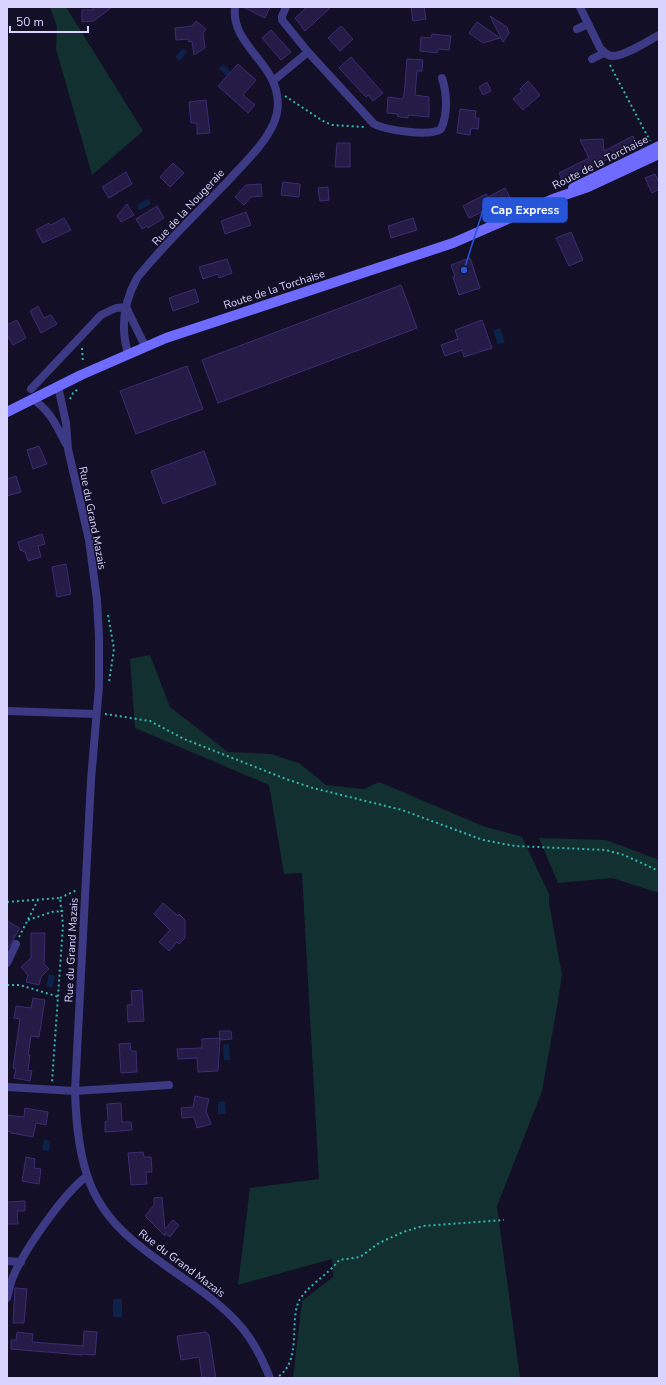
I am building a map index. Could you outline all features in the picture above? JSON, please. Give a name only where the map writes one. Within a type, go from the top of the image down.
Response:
[{"type":"main road","name":"Route de la Torchaise","points":[[553,199],[586,180],[659,146]]},
{"type":"main road","name":"Route de la Torchaise","points":[[7,412],[32,394],[58,386],[145,346],[191,329],[452,243],[553,199],[588,187],[659,154]]},
{"type":"street","points":[[286,7],[282,20],[308,52],[369,120],[380,127],[432,133],[441,129],[443,124],[446,95],[442,78]]},
{"type":"street","points":[[580,7],[604,53]]},
{"type":"street","name":"Rue de la Nougeraie","points":[[128,353],[123,320],[132,288],[146,268],[254,152],[267,136],[276,115],[278,104],[276,89],[273,81],[240,35],[233,8]]},
{"type":"street","points":[[577,29],[588,24]]},
{"type":"street","points":[[592,59],[604,53],[614,56],[620,55],[659,35]]},
{"type":"street","points":[[273,81],[308,52]]},
{"type":"street","points":[[32,394],[80,336],[101,315],[112,309],[126,307],[145,346]]},
{"type":"street","name":"Rue du Grand Mazais","points":[[58,386],[66,422],[68,449],[89,540],[97,600],[99,686],[85,886],[75,1091],[79,1136],[87,1176],[102,1205],[114,1221],[137,1245],[164,1266],[210,1297],[234,1319],[275,1376]]},
{"type":"street","name":"Rue du Grand Mazais","points":[[32,394],[46,408],[52,417],[68,449]]},
{"type":"street","points":[[7,711],[96,714]]},
{"type":"street","points":[[7,963],[16,944]]},
{"type":"street","points":[[7,1088],[75,1091],[169,1085]]},
{"type":"street","points":[[7,1298],[13,1277],[29,1247],[72,1189],[87,1176]]},
{"type":"street","points":[[7,1261],[21,1262]]},
{"type":"path","points":[[604,53],[649,139]]},
{"type":"path","points":[[276,89],[323,121],[332,124],[380,127]]},
{"type":"path","points":[[80,336],[84,357],[81,375]]},
{"type":"path","points":[[107,611],[114,649],[109,685]]},
{"type":"path","points":[[104,720],[106,707]]},
{"type":"path","points":[[96,714],[150,721],[192,742],[286,779],[313,788],[402,810],[483,840],[515,846],[606,850],[624,855],[659,871]]},
{"type":"path","points":[[7,902],[60,898],[85,886]]},
{"type":"path","points":[[51,1091],[63,911],[60,898]]},
{"type":"path","points":[[16,944],[38,899]]},
{"type":"path","points":[[28,920],[52,912],[63,911]]},
{"type":"path","points":[[7,986],[20,985],[58,997]]},
{"type":"path","points":[[275,1376],[286,1371],[292,1352],[299,1302],[307,1291],[331,1271],[339,1260],[360,1257],[380,1243],[403,1232],[423,1226],[504,1220]]},
{"type":"green space","points":[[50,7],[66,7],[143,131],[92,175],[56,49],[57,27]]},
{"type":"green space","points":[[150,655],[170,707],[228,752],[271,754],[299,763],[326,785],[364,789],[379,782],[483,826],[522,837],[549,894],[549,903],[562,975],[542,1091],[497,1206],[520,1378],[293,1378],[302,1301],[333,1277],[332,1259],[238,1285],[250,1188],[319,1179],[302,873],[284,874],[269,785],[135,728],[130,659]]},
{"type":"green space","points":[[539,838],[606,840],[659,860],[659,893],[612,878],[558,883]]},
{"type":"water","points":[[183,48],[187,52],[180,61],[175,57]]},
{"type":"water","points":[[223,64],[232,73],[228,77],[219,69]]},
{"type":"water","points":[[149,199],[151,204],[138,210],[137,205]]},
{"type":"water","points":[[500,328],[505,342],[498,345],[493,330]]},
{"type":"water","points":[[49,974],[55,976],[52,988],[46,986]]},
{"type":"water","points":[[229,1044],[230,1060],[224,1060],[223,1045]]},
{"type":"water","points":[[225,1101],[226,1114],[218,1114],[218,1102]]},
{"type":"water","points":[[44,1139],[50,1141],[49,1151],[42,1150]]},
{"type":"water","points":[[113,1299],[122,1299],[122,1317],[113,1317]]},
{"type":"building","points":[[92,7],[112,7],[94,21],[82,22],[82,10],[94,10]]},
{"type":"building","points":[[243,7],[270,7],[265,18]]},
{"type":"building","points":[[307,7],[331,7],[305,31],[295,18]]},
{"type":"building","points":[[411,7],[424,7],[426,19],[413,21]]},
{"type":"building","points":[[490,16],[507,27],[509,33],[503,42]]},
{"type":"building","points":[[196,21],[206,29],[203,33],[205,48],[194,55],[192,41],[189,42],[188,39],[176,40],[175,28],[192,26]]},
{"type":"building","points":[[477,22],[500,38],[483,43],[469,33]]},
{"type":"building","points":[[341,26],[353,39],[340,51],[328,38]]},
{"type":"building","points":[[271,30],[291,52],[281,60],[262,38]]},
{"type":"building","points":[[432,34],[451,36],[449,50],[438,49],[437,53],[420,51],[421,37],[431,38]]},
{"type":"building","points":[[351,57],[383,93],[373,101],[368,95],[366,97],[339,68]]},
{"type":"building","points":[[407,59],[423,60],[422,71],[417,71],[415,95],[429,97],[429,117],[408,115],[408,118],[397,116],[398,114],[387,113],[388,97],[402,99],[404,96]]},
{"type":"building","points":[[238,64],[256,80],[243,95],[255,105],[248,113],[218,86]]},
{"type":"building","points":[[528,81],[540,95],[523,110],[513,99],[522,91],[520,89]]},
{"type":"building","points":[[487,82],[491,91],[483,95],[479,87]]},
{"type":"building","points":[[206,100],[210,133],[197,134],[197,123],[191,123],[189,102]]},
{"type":"building","points":[[460,109],[476,111],[475,118],[479,118],[478,129],[471,128],[470,135],[457,133]]},
{"type":"building","points":[[633,136],[637,144],[563,182],[559,173],[589,158],[580,140],[603,139],[604,151]]},
{"type":"building","points":[[337,143],[350,143],[350,167],[335,167]]},
{"type":"building","points":[[173,163],[184,173],[170,187],[160,177]]},
{"type":"building","points":[[126,172],[132,184],[109,198],[102,187]]},
{"type":"building","points":[[655,174],[659,182],[659,189],[652,193],[645,178]]},
{"type":"building","points":[[283,182],[300,184],[299,197],[281,195]]},
{"type":"building","points":[[261,184],[262,196],[251,197],[244,205],[235,197],[246,185]]},
{"type":"building","points":[[328,187],[329,200],[320,201],[318,188]]},
{"type":"building","points":[[505,188],[511,199],[469,218],[463,206],[486,194],[488,197]]},
{"type":"building","points":[[127,204],[134,215],[121,222],[117,216]]},
{"type":"building","points":[[157,206],[164,218],[148,228],[147,226],[142,229],[136,219]]},
{"type":"building","points":[[246,212],[251,225],[225,234],[221,221]]},
{"type":"building","points":[[64,218],[71,230],[43,243],[36,230],[49,223],[51,225]]},
{"type":"building","points":[[413,218],[417,230],[391,238],[388,226]]},
{"type":"building","points":[[571,232],[583,260],[569,266],[556,238]]},
{"type":"building","points":[[470,258],[480,288],[459,295],[451,265]]},
{"type":"building","points":[[227,259],[232,273],[219,278],[218,274],[203,279],[199,267]]},
{"type":"building","points":[[401,285],[417,328],[218,403],[202,360]]},
{"type":"building","points":[[195,289],[199,302],[173,311],[169,298]]},
{"type":"building","points":[[38,306],[44,318],[51,315],[57,324],[41,333],[30,311]]},
{"type":"building","points":[[17,320],[26,338],[13,345],[7,335],[7,325]]},
{"type":"building","points":[[482,320],[492,348],[464,357],[462,350],[445,356],[441,345],[458,339],[455,330]]},
{"type":"building","points":[[187,366],[203,409],[136,434],[120,391]]},
{"type":"building","points":[[39,446],[47,464],[33,469],[27,450]]},
{"type":"building","points":[[204,451],[216,484],[163,504],[151,471]]},
{"type":"building","points":[[16,476],[21,492],[7,496],[7,479]]},
{"type":"building","points":[[42,534],[45,544],[38,546],[41,557],[28,561],[25,552],[20,550],[18,542]]},
{"type":"building","points":[[66,564],[71,594],[57,597],[52,567]]},
{"type":"building","points":[[163,903],[185,920],[185,938],[179,944],[177,942],[169,951],[159,942],[170,930],[154,914]]},
{"type":"building","points":[[7,921],[20,928],[7,950]]},
{"type":"building","points":[[31,933],[45,933],[44,964],[49,969],[41,977],[39,985],[26,982],[28,975],[21,967],[31,958]]},
{"type":"building","points":[[142,990],[144,1021],[128,1022],[127,1005],[132,1005],[131,991]]},
{"type":"building","points":[[33,998],[45,1000],[39,1037],[31,1036],[28,1055],[30,1055],[28,1070],[32,1071],[30,1081],[14,1078],[16,1069],[13,1068],[20,1019],[14,1018],[16,1006],[31,1008]]},
{"type":"building","points":[[219,1031],[231,1031],[232,1039],[220,1040]]},
{"type":"building","points":[[220,1038],[218,1071],[198,1072],[197,1058],[178,1059],[177,1049],[202,1048],[202,1039]]},
{"type":"building","points":[[130,1043],[131,1051],[136,1051],[137,1072],[121,1073],[119,1044]]},
{"type":"building","points":[[195,1096],[209,1099],[206,1111],[211,1124],[197,1128],[194,1117],[182,1118],[181,1108],[193,1107]]},
{"type":"building","points":[[121,1103],[122,1122],[131,1122],[132,1130],[105,1132],[105,1122],[108,1121],[107,1104]]},
{"type":"building","points":[[25,1108],[48,1112],[46,1125],[36,1123],[33,1137],[7,1131],[7,1115],[24,1117]]},
{"type":"building","points":[[143,1152],[144,1157],[151,1157],[152,1172],[146,1172],[147,1184],[131,1185],[128,1153]]},
{"type":"building","points":[[26,1157],[35,1159],[34,1168],[41,1169],[39,1184],[22,1181]]},
{"type":"building","points":[[162,1197],[165,1229],[173,1220],[179,1225],[170,1237],[165,1233],[165,1236],[145,1216],[154,1205],[154,1198]]},
{"type":"building","points":[[25,1201],[25,1211],[17,1211],[18,1224],[7,1224],[7,1202]]},
{"type":"building","points":[[15,1288],[27,1289],[24,1323],[13,1323]]},
{"type":"building","points":[[84,1331],[97,1332],[95,1355],[11,1349],[11,1340],[16,1340],[17,1332],[33,1334],[32,1342],[83,1346]]},
{"type":"building","points":[[206,1332],[209,1335],[216,1378],[202,1378],[199,1357],[181,1360],[177,1336]]},
{"type":"place","name":"Cap Express","points":[[464,270]]}]
